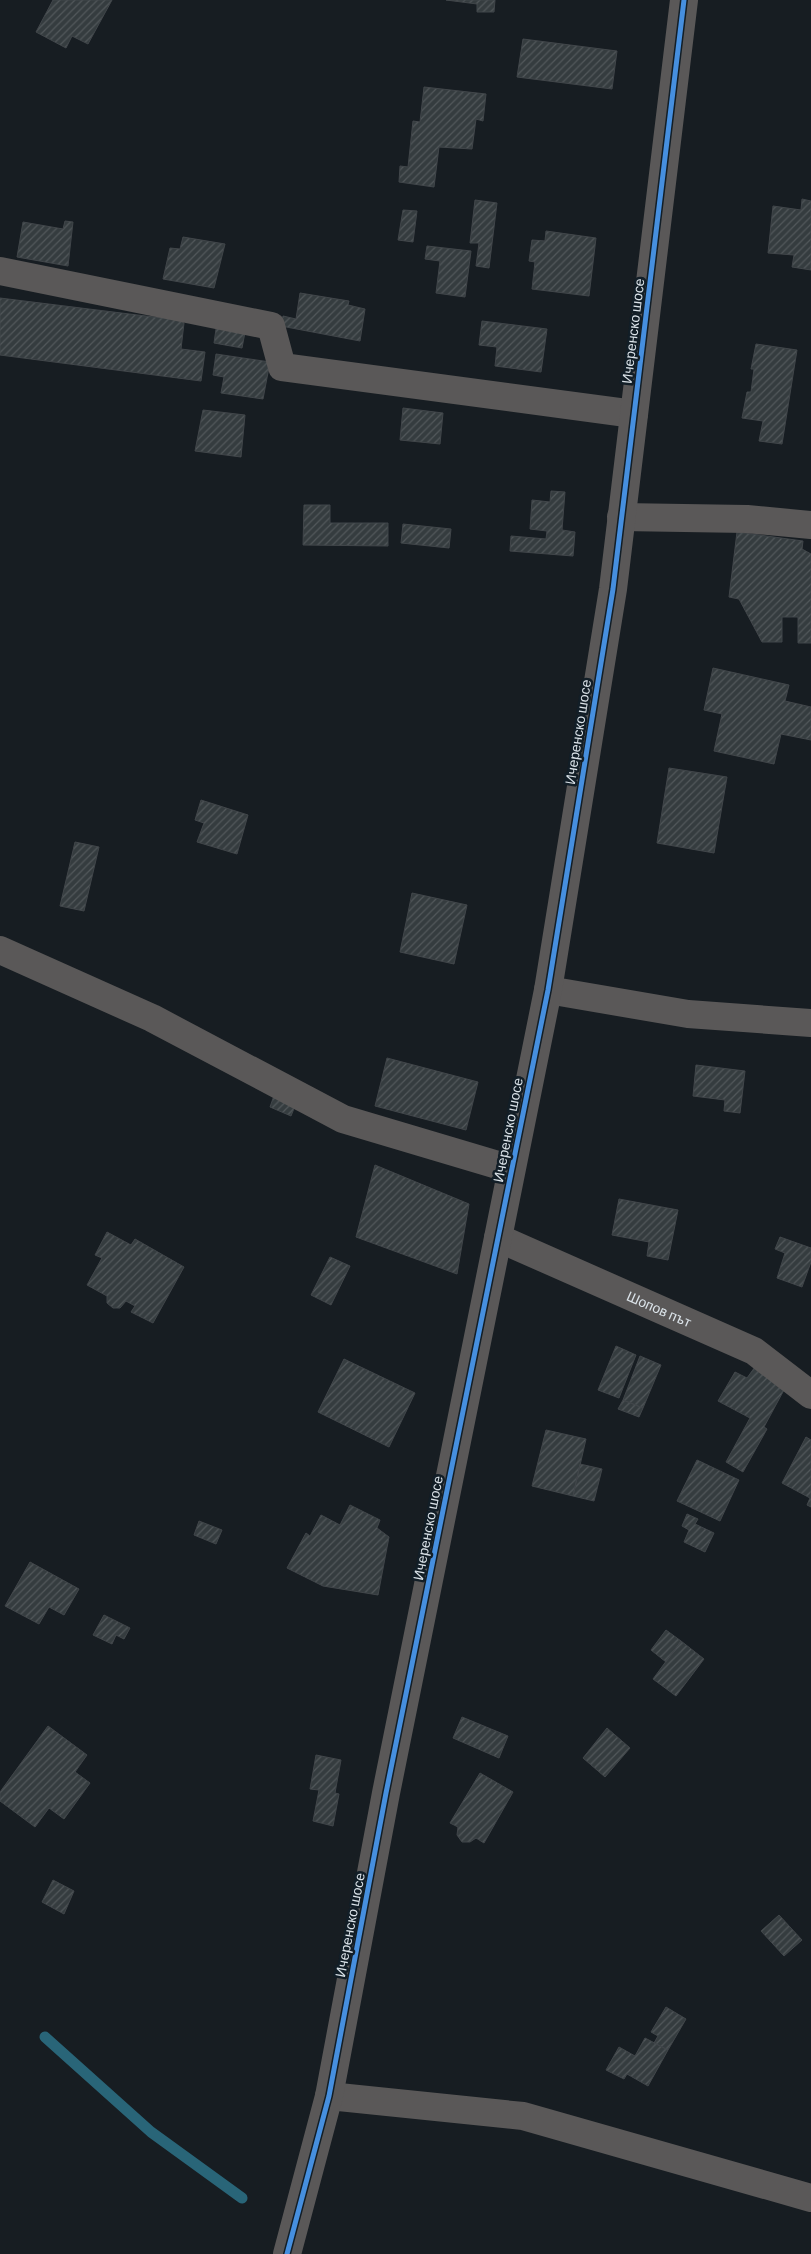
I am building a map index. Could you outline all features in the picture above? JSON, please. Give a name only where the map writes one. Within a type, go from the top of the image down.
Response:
[{"type":"street","name":"Ичеренско шосе","points":[[287,2254],[329,2096],[386,1793],[548,990],[613,589],[684,0]]},
{"type":"street","points":[[0,271],[270,326],[282,367],[634,414]]},
{"type":"street","points":[[621,517],[746,519],[811,524]]},
{"type":"street","points":[[0,950],[152,1018],[343,1120],[511,1169]]},
{"type":"street","points":[[548,990],[688,1014],[811,1023]]},
{"type":"street","name":"Шопов път","points":[[498,1238],[754,1351],[811,1395]]},
{"type":"street","points":[[329,2096],[523,2116],[811,2198]]},
{"type":"building","points":[[53,0],[112,0],[88,44],[72,36],[66,48],[36,32]]},
{"type":"building","points":[[446,0],[495,0],[494,12],[477,12],[477,4]]},
{"type":"building","points":[[523,39],[617,51],[612,89],[517,77]]},
{"type":"building","points":[[424,87],[486,94],[483,121],[476,119],[472,149],[439,147],[434,187],[399,182],[400,166],[408,167],[413,121],[420,122]]},
{"type":"building","points":[[802,199],[811,201],[811,270],[792,267],[794,255],[768,253],[773,206],[801,210]]},
{"type":"building","points":[[475,200],[497,203],[489,268],[476,266],[479,243],[470,243]]},
{"type":"building","points":[[403,210],[417,211],[413,242],[398,240]]},
{"type":"building","points":[[65,221],[73,222],[68,266],[17,257],[23,222],[63,229]]},
{"type":"building","points":[[546,231],[596,238],[589,296],[532,289],[535,262],[529,261],[532,240],[545,241]]},
{"type":"building","points":[[183,237],[225,244],[214,288],[163,279],[170,248],[180,249]]},
{"type":"building","points":[[427,246],[471,251],[465,297],[436,293],[440,261],[425,259]]},
{"type":"building","points":[[300,293],[349,301],[348,305],[365,309],[360,341],[281,326],[283,316],[296,319]]},
{"type":"building","points":[[0,298],[178,320],[184,323],[181,349],[205,352],[201,381],[0,355]]},
{"type":"building","points":[[482,321],[547,329],[541,372],[495,366],[497,347],[479,345]]},
{"type":"building","points":[[217,322],[246,327],[242,348],[214,343]]},
{"type":"building","points":[[756,344],[797,350],[782,444],[759,441],[763,421],[742,418],[747,392],[751,392],[754,369],[751,369]]},
{"type":"building","points":[[216,354],[270,362],[263,399],[221,393],[224,377],[213,375]]},
{"type":"building","points":[[403,408],[443,413],[440,444],[400,440]]},
{"type":"building","points":[[203,410],[245,415],[241,457],[195,451]]},
{"type":"building","points":[[551,491],[565,492],[562,530],[575,532],[573,556],[510,551],[511,536],[546,539],[547,531],[530,529],[532,500],[550,502]]},
{"type":"building","points":[[304,505],[330,505],[330,523],[388,523],[388,546],[303,545]]},
{"type":"building","points":[[403,524],[451,529],[449,548],[401,543]]},
{"type":"building","points":[[737,532],[803,541],[802,549],[811,554],[811,643],[798,643],[798,617],[782,617],[782,642],[762,642],[739,599],[729,597]]},
{"type":"building","points":[[713,668],[789,685],[785,701],[811,707],[811,740],[781,734],[774,764],[714,751],[722,714],[704,710]]},
{"type":"building","points":[[669,768],[727,777],[714,853],[657,843]]},
{"type":"building","points":[[201,800],[248,815],[237,854],[197,842],[204,823],[195,820]]},
{"type":"building","points":[[75,842],[99,847],[84,911],[60,906]]},
{"type":"building","points":[[412,893],[467,905],[454,964],[400,952]]},
{"type":"building","points":[[387,1058],[478,1082],[466,1130],[375,1106]]},
{"type":"building","points":[[696,1065],[745,1071],[740,1113],[724,1111],[725,1100],[693,1096]]},
{"type":"building","points":[[277,1087],[299,1096],[291,1116],[270,1107]]},
{"type":"building","points":[[375,1165],[469,1204],[457,1274],[356,1237]]},
{"type":"building","points":[[619,1199],[678,1210],[668,1260],[647,1256],[649,1242],[612,1235]]},
{"type":"building","points":[[107,1232],[131,1245],[135,1239],[184,1267],[153,1323],[131,1312],[135,1306],[126,1301],[120,1308],[113,1308],[107,1303],[107,1296],[87,1285],[102,1258],[95,1255]]},
{"type":"building","points":[[780,1237],[811,1248],[811,1262],[802,1287],[777,1278],[785,1253],[775,1249]]},
{"type":"building","points":[[330,1257],[350,1266],[331,1305],[311,1295]]},
{"type":"building","points":[[616,1346],[636,1355],[619,1398],[598,1390]]},
{"type":"building","points":[[640,1356],[661,1365],[643,1408],[623,1400]]},
{"type":"building","points":[[344,1359],[415,1393],[389,1447],[318,1412]]},
{"type":"building","points":[[760,1360],[791,1377],[764,1427],[767,1429],[743,1472],[726,1462],[750,1418],[718,1401],[735,1372],[747,1378]]},
{"type":"building","points":[[623,1400],[643,1408],[639,1417],[618,1409]]},
{"type":"building","points":[[546,1430],[586,1439],[573,1496],[532,1486]]},
{"type":"building","points":[[806,1437],[811,1440],[811,1507],[807,1505],[810,1498],[782,1483]]},
{"type":"building","points":[[697,1460],[739,1480],[720,1521],[677,1501]]},
{"type":"building","points":[[580,1464],[602,1469],[594,1501],[573,1496]]},
{"type":"building","points":[[350,1505],[380,1520],[377,1528],[389,1537],[378,1595],[323,1586],[287,1568],[306,1533],[310,1536],[321,1515],[340,1525]]},
{"type":"building","points":[[687,1514],[698,1519],[695,1524],[714,1533],[705,1552],[684,1542],[689,1530],[682,1526]]},
{"type":"building","points":[[199,1521],[222,1530],[216,1544],[194,1535]]},
{"type":"building","points":[[30,1562],[79,1589],[64,1615],[49,1607],[39,1624],[5,1606]]},
{"type":"building","points":[[104,1615],[130,1628],[124,1639],[116,1635],[112,1644],[93,1635]]},
{"type":"building","points":[[666,1630],[681,1641],[666,1662],[651,1650]]},
{"type":"building","points":[[681,1641],[704,1659],[676,1696],[653,1679]]},
{"type":"building","points":[[462,1717],[508,1736],[499,1758],[453,1738]]},
{"type":"building","points":[[48,1726],[87,1755],[75,1772],[90,1783],[64,1819],[49,1808],[35,1827],[0,1801],[0,1792]]},
{"type":"building","points":[[607,1728],[630,1748],[605,1777],[583,1758]]},
{"type":"building","points":[[316,1755],[341,1760],[335,1793],[339,1794],[333,1826],[313,1821],[319,1790],[310,1789]]},
{"type":"building","points":[[480,1773],[513,1792],[484,1843],[476,1838],[470,1842],[462,1842],[457,1835],[458,1827],[450,1823]]},
{"type":"building","points":[[53,1880],[74,1891],[64,1914],[42,1902]]},
{"type":"building","points":[[779,1915],[802,1940],[784,1956],[761,1931]]},
{"type":"building","points":[[666,2007],[686,2019],[668,2050],[654,2043],[658,2036],[651,2032]]},
{"type":"building","points":[[645,2038],[668,2050],[648,2086],[627,2074],[624,2079],[606,2070],[619,2047],[635,2056]]},
{"type":"waterway","points":[[45,2037],[151,2132],[242,2198]]},
{"type":"cycle path","points":[[287,2254],[329,2096],[386,1793],[548,990],[613,589],[684,0]]}]
